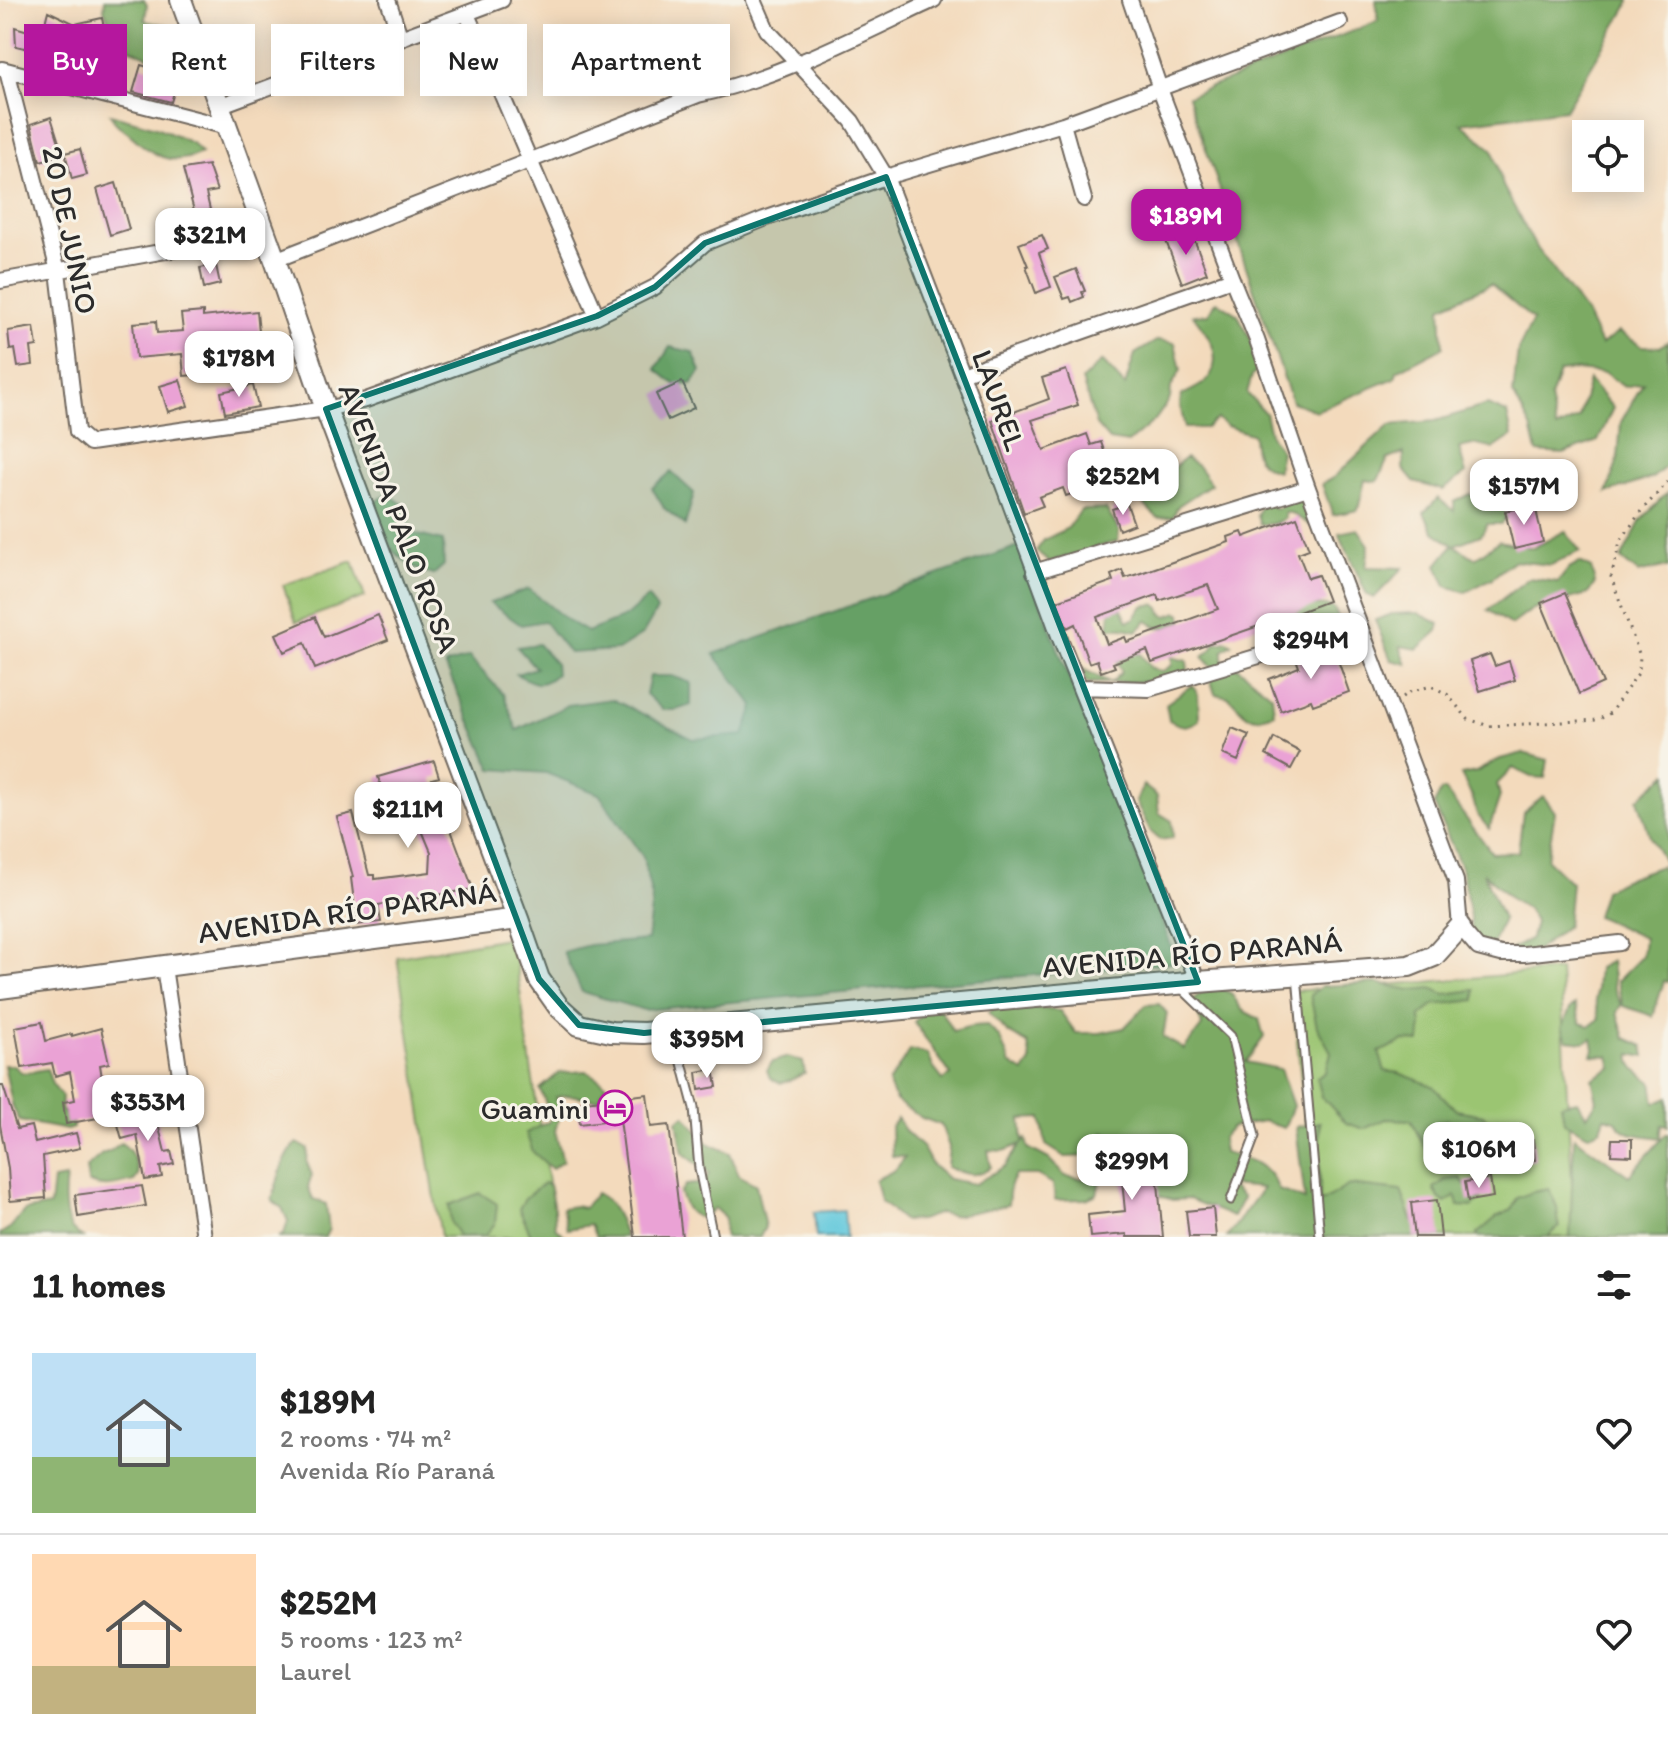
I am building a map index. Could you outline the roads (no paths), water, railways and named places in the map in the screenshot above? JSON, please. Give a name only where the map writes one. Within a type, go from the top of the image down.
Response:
[{"type":"main road","name":"AVENIDA PALO ROSA","points":[[181,0],[326,409],[518,919]]},
{"type":"main road","name":"AVENIDA RÍO PARANÁ","points":[[0,988],[518,919],[539,979],[558,1006],[579,1025],[611,1032],[644,1033],[1198,982],[1409,966],[1434,956],[1460,927]]},
{"type":"street","points":[[388,0],[396,24]]},
{"type":"street","points":[[404,38],[502,0]]},
{"type":"street","name":"LAUREL","points":[[754,0],[767,30],[852,121],[886,177],[1034,572],[1198,982]]},
{"type":"street","points":[[275,260],[698,95],[733,88],[800,63],[934,0]]},
{"type":"street","points":[[1130,0],[1160,89],[1257,340],[1308,488],[1456,881],[1460,927],[1478,948],[1501,954],[1620,943]]},
{"type":"street","points":[[467,14],[597,316]]},
{"type":"street","points":[[326,409],[366,400],[597,316],[655,287],[705,243],[764,219],[886,177],[1063,124],[1340,22]]},
{"type":"street","points":[[4,70],[227,127]]},
{"type":"street","name":"20 DE JUNIO","points":[[4,70],[58,271],[77,432],[90,443],[326,409]]},
{"type":"street","points":[[219,106],[271,87]]},
{"type":"street","points":[[1063,124],[1084,199]]},
{"type":"street","points":[[0,281],[265,233]]},
{"type":"street","points":[[962,374],[1232,279]]},
{"type":"street","points":[[1034,572],[1308,488]]},
{"type":"street","points":[[1080,687],[1149,689],[1359,626]]},
{"type":"street","points":[[164,967],[204,1237]]},
{"type":"lane","points":[[1297,974],[1320,1237]]},
{"type":"lane","points":[[1177,984],[1231,1036],[1255,1136],[1231,1200]]},
{"type":"lane","points":[[673,1031],[694,1108],[699,1169],[713,1237]]},
{"type":"water","points":[[844,1210],[846,1237],[816,1237],[814,1212]]},
{"type":"place","name":"Guamini","points":[[615,1108]]}]
